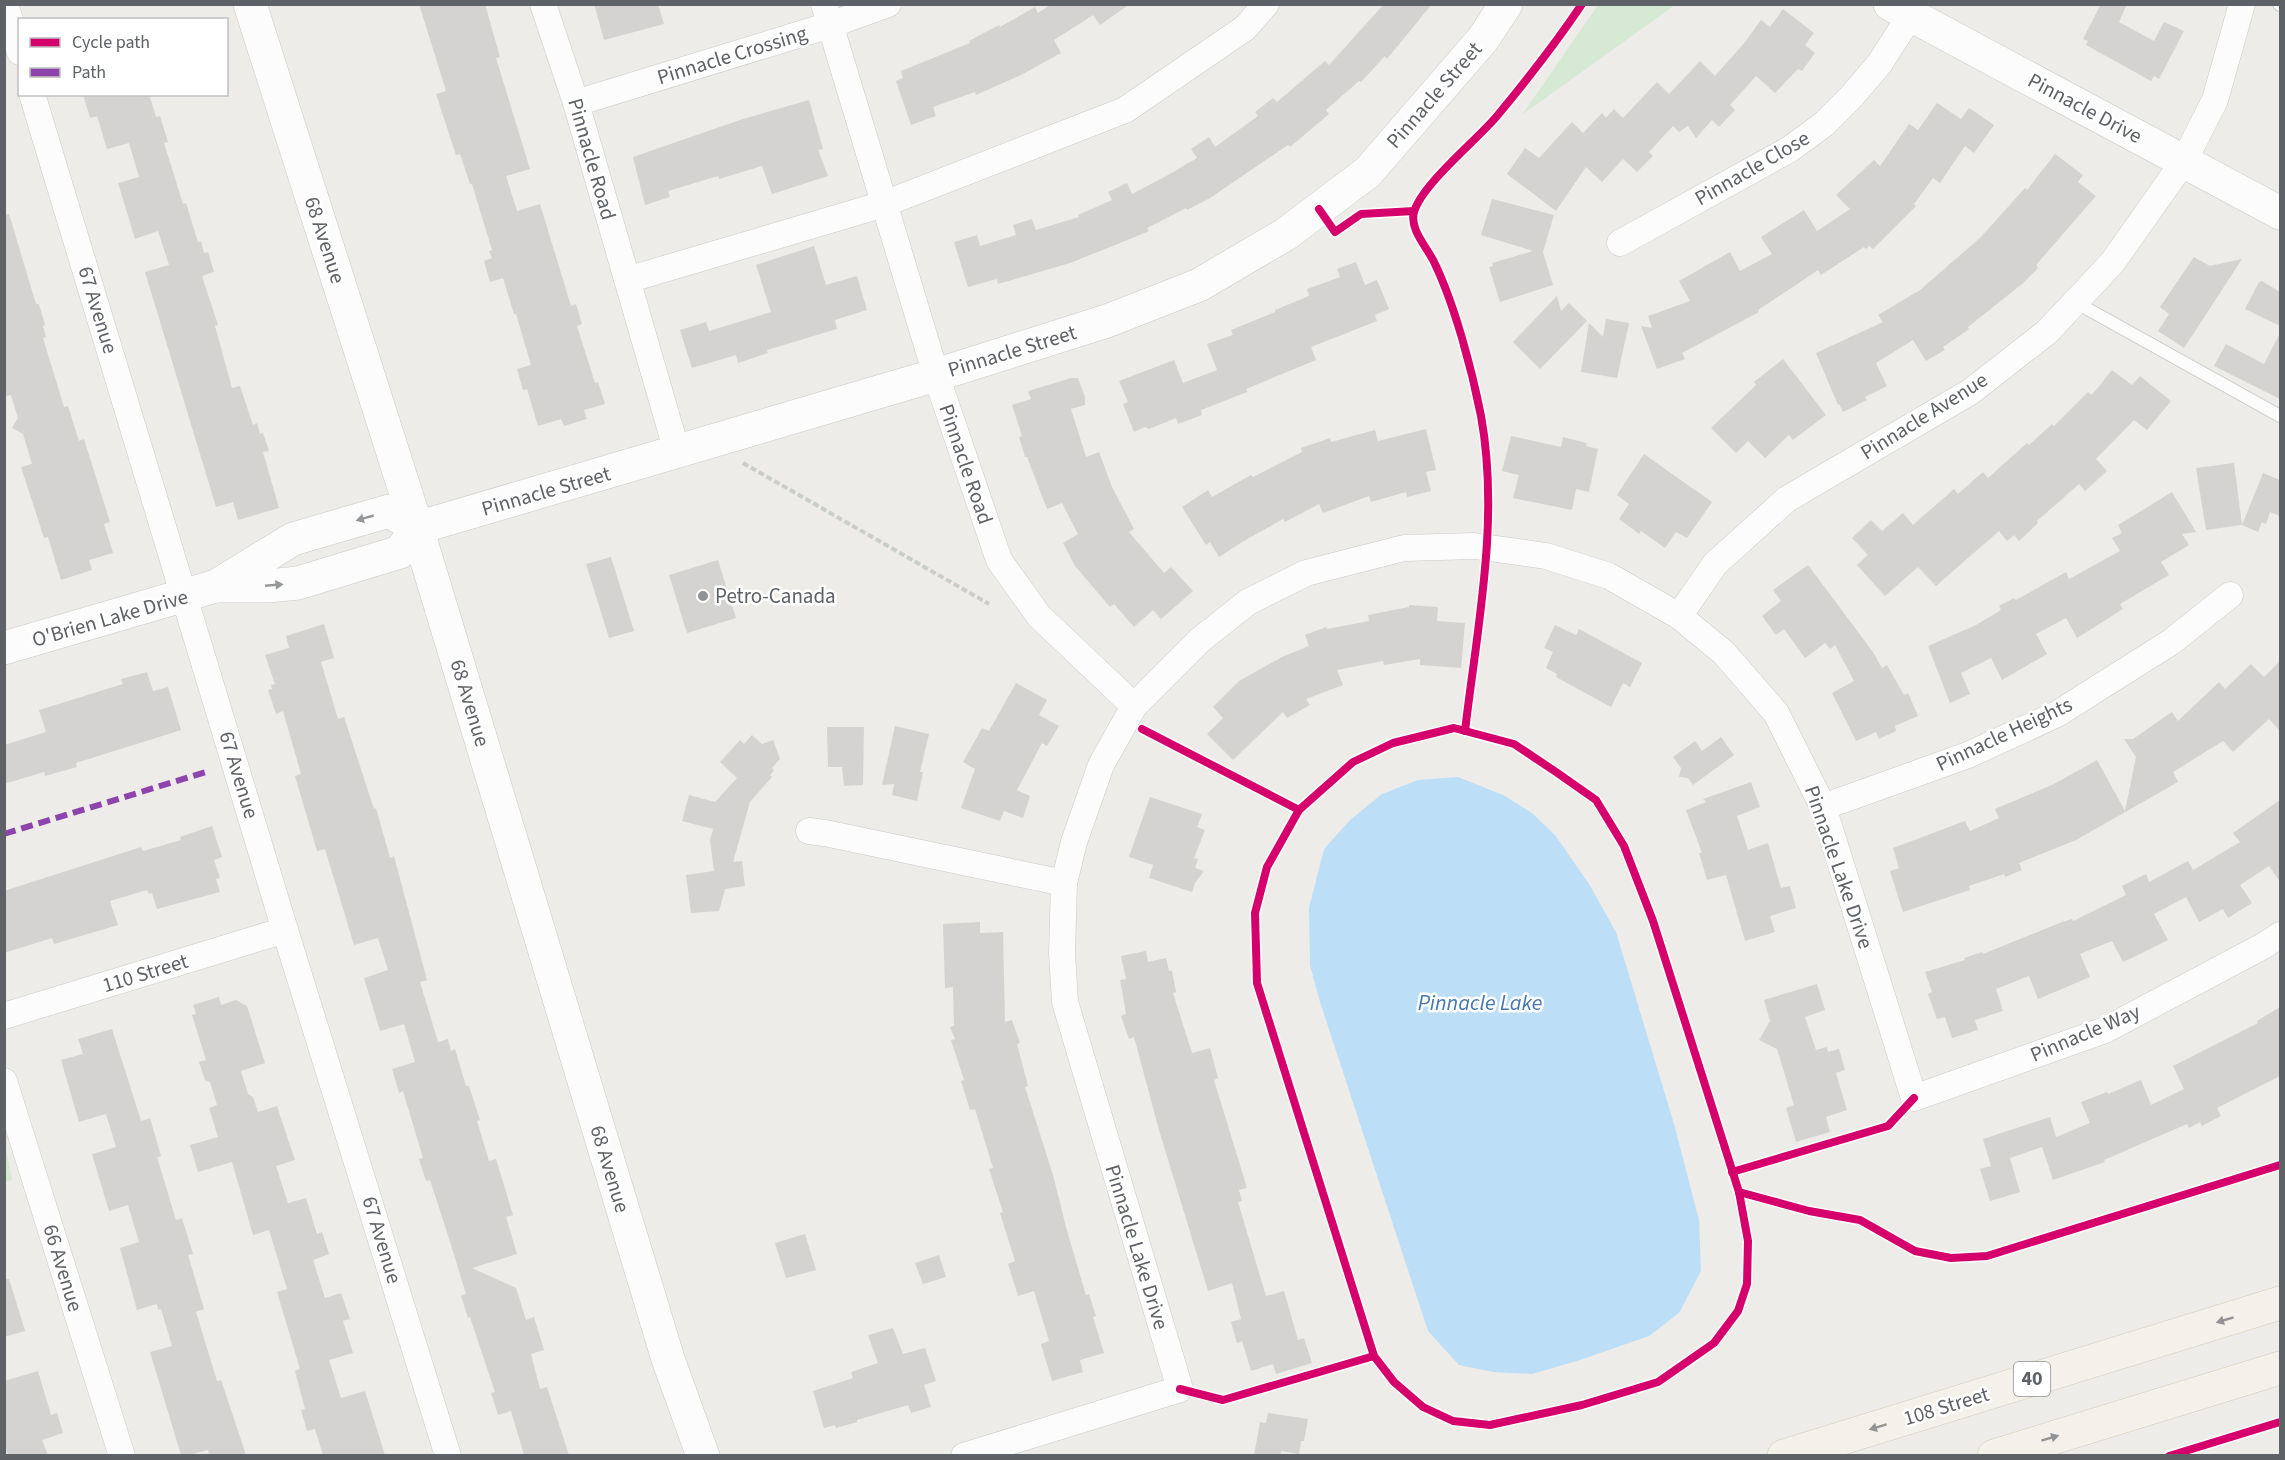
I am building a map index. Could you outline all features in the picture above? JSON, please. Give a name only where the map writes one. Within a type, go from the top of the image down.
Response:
[{"type":"main road","name":"108 Street","points":[[1784,1455],[2280,1303]]},
{"type":"main road","points":[[1994,1455],[2280,1368]]},
{"type":"street","points":[[5,4],[18,46]]},
{"type":"street","name":"68 Avenue","points":[[250,4],[417,528],[683,1405],[703,1455]]},
{"type":"street","name":"Pinnacle Road","points":[[543,4],[576,103],[677,452]]},
{"type":"street","name":"Pinnacle Crossing","points":[[576,103],[827,15],[888,4]]},
{"type":"street","points":[[627,280],[884,204],[1125,110],[1245,28],[1266,4]]},
{"type":"street","name":"Pinnacle Street","points":[[417,528],[936,375],[1107,321],[1199,285],[1286,234],[1368,172],[1483,39],[1506,4]]},
{"type":"street","name":"Pinnacle Avenue","points":[[1679,616],[1715,564],[1787,499],[1970,392],[2047,332],[2112,263],[2184,160],[2215,100],[2242,4]]},
{"type":"street","name":"Pinnacle Drive","points":[[1900,10],[2280,213]]},
{"type":"street","name":"Pinnacle Close","points":[[1620,243],[1790,149],[1824,124],[1880,63],[1900,10]]},
{"type":"street","name":"Pinnacle Road","points":[[827,15],[936,375],[999,560],[1039,616],[1134,706]]},
{"type":"street","name":"67 Avenue","points":[[33,96],[285,930],[448,1455]]},
{"type":"street","name":"O'Brien Lake Drive","points":[[4,648],[216,586],[293,539],[389,511],[417,528],[400,552],[298,583],[268,586],[216,586]]},
{"type":"street","name":"Pinnacle Lake Drive","points":[[964,1455],[1180,1389],[1065,1002],[1062,953],[1064,883],[1074,842],[1101,765],[1134,706],[1200,640],[1248,602],[1306,573],[1404,548],[1475,546],[1546,556],[1609,576],[1679,616],[1724,653],[1776,713],[1823,807],[1914,1098]]},
{"type":"street","name":"Pinnacle Heights","points":[[1823,807],[1968,755],[2057,714],[2171,642],[2230,595]]},
{"type":"street","points":[[809,831],[848,837],[1064,883]]},
{"type":"street","name":"110 Street","points":[[4,1016],[285,930]]},
{"type":"street","name":"Pinnacle Way","points":[[1914,1098],[2105,1030],[2265,945],[2280,934]]},
{"type":"street","name":"66 Avenue","points":[[4,1081],[122,1455]]},
{"type":"street","name":"68 Avenue","points":[[683,1405],[692,1455]]},
{"type":"lane","points":[[2075,302],[2280,416]]},
{"type":"path","points":[[743,463],[989,604]]},
{"type":"green space","points":[[1598,5],[1675,5],[1522,115]]},
{"type":"green space","points":[[5,1144],[12,1180],[4,1182]]},
{"type":"water","name":"Pinnacle Lake","points":[[1458,777],[1503,795],[1532,813],[1555,835],[1589,884],[1616,932],[1674,1124],[1699,1220],[1701,1271],[1679,1313],[1649,1336],[1532,1374],[1493,1372],[1459,1365],[1428,1331],[1320,1002],[1310,965],[1309,908],[1324,849],[1350,820],[1382,794],[1418,780]]},
{"type":"building","points":[[419,4],[485,4],[500,57],[496,58],[530,169],[506,176],[517,211],[540,204],[571,306],[576,304],[582,324],[577,326],[595,383],[598,382],[605,404],[584,410],[587,419],[564,426],[561,419],[538,426],[527,389],[523,390],[517,369],[531,365],[503,278],[490,282],[484,261],[492,258],[489,251],[492,250],[472,184],[470,184],[460,154],[456,155],[436,94],[446,91]]},
{"type":"building","points":[[594,4],[658,4],[664,24],[604,40]]},
{"type":"building","points":[[1052,4],[1130,4],[1100,25],[1093,15],[1054,40],[1061,53],[1021,75],[976,95],[975,92],[933,107],[936,116],[911,125],[896,81],[903,78],[901,71],[970,43],[969,41],[1035,7],[1038,13]]},
{"type":"building","points":[[1384,4],[1432,4],[1387,59],[1385,56],[1361,82],[1359,81],[1326,110],[1329,114],[1290,147],[1288,145],[1210,198],[1147,228],[1149,231],[1070,263],[998,284],[997,279],[968,287],[954,242],[977,235],[980,246],[1016,235],[1013,225],[1032,219],[1036,230],[1079,217],[1078,215],[1112,200],[1108,192],[1127,183],[1132,194],[1168,175],[1197,158],[1191,149],[1209,137],[1215,147],[1258,116],[1255,112],[1273,98],[1277,102],[1325,61],[1329,65]]},
{"type":"building","points":[[2101,4],[2127,4],[2119,22],[2154,41],[2164,22],[2184,31],[2159,79],[2154,76],[2151,81],[2086,45],[2088,41],[2083,39]]},
{"type":"building","points":[[1783,9],[1814,33],[1805,45],[1815,53],[1802,71],[1798,69],[1775,93],[1756,76],[1730,105],[1735,110],[1719,127],[1712,120],[1696,138],[1688,126],[1679,132],[1673,126],[1649,152],[1653,156],[1637,172],[1623,159],[1602,182],[1586,167],[1556,211],[1507,174],[1525,148],[1539,158],[1572,122],[1583,133],[1602,113],[1606,118],[1614,109],[1623,118],[1657,82],[1669,94],[1700,61],[1715,76],[1761,20],[1770,27]]},
{"type":"building","points":[[84,96],[150,96],[156,117],[160,116],[168,142],[164,143],[183,204],[186,203],[198,242],[201,241],[204,253],[208,252],[214,272],[202,276],[218,325],[215,326],[232,388],[240,386],[253,425],[257,423],[260,434],[263,433],[269,451],[263,452],[279,508],[238,520],[233,502],[216,507],[145,272],[169,265],[158,231],[135,239],[118,183],[139,177],[129,143],[107,149],[97,116],[90,118]]},
{"type":"building","points":[[809,100],[823,149],[818,150],[828,176],[772,194],[762,166],[668,191],[670,197],[645,205],[633,157],[740,120]]},
{"type":"building","points":[[1937,103],[1961,119],[1969,108],[1994,125],[1974,153],[1965,146],[1940,183],[1933,178],[1914,204],[1916,206],[1873,249],[1869,246],[1866,249],[1864,247],[1821,275],[1818,270],[1758,310],[1759,312],[1682,353],[1685,359],[1657,369],[1641,326],[1652,328],[1648,316],[1690,301],[1679,281],[1730,252],[1740,271],[1772,254],[1761,237],[1804,210],[1817,231],[1850,209],[1836,195],[1874,160],[1880,166],[1909,124],[1918,130]]},
{"type":"building","points":[[2055,154],[2083,175],[2078,182],[2096,196],[2036,265],[2038,268],[2022,284],[1968,327],[1969,329],[1943,347],[1945,350],[1926,361],[1913,340],[1876,363],[1887,386],[1865,397],[1867,400],[1843,412],[1816,353],[1883,322],[1878,315],[1920,290],[1981,237],[2025,188],[2027,190]]},
{"type":"building","points":[[1492,199],[1554,215],[1543,252],[1553,285],[1500,302],[1489,267],[1493,266],[1492,263],[1533,251],[1481,235]]},
{"type":"building","points":[[9,214],[36,304],[39,304],[45,325],[43,326],[46,337],[43,338],[64,407],[68,406],[79,441],[84,439],[110,522],[104,524],[113,553],[89,560],[92,570],[61,580],[48,537],[44,538],[21,467],[32,464],[23,434],[12,428],[18,418],[11,395],[4,397],[4,215]]},
{"type":"building","points":[[814,246],[826,285],[857,276],[867,310],[835,320],[837,329],[767,350],[768,353],[738,363],[736,355],[692,368],[680,330],[706,322],[709,331],[771,312],[756,265]]},
{"type":"building","points":[[2194,257],[2210,266],[2242,259],[2184,348],[2158,331],[2169,314],[2160,307]]},
{"type":"building","points":[[1356,262],[1365,285],[1377,280],[1389,309],[1375,315],[1377,321],[1311,347],[1316,360],[1246,389],[1247,392],[1201,410],[1202,415],[1178,424],[1176,418],[1149,429],[1145,427],[1134,432],[1123,404],[1128,402],[1119,381],[1174,360],[1183,383],[1217,370],[1207,344],[1233,335],[1231,330],[1309,296],[1307,289],[1340,277],[1337,269]]},
{"type":"building","points":[[2262,281],[2280,292],[2280,326],[2245,309],[2259,282]]},
{"type":"building","points":[[1557,296],[1561,311],[1569,303],[1587,321],[1540,369],[1513,342]]},
{"type":"building","points":[[1606,319],[1629,323],[1617,378],[1581,372],[1589,323],[1603,337]]},
{"type":"building","points":[[2280,333],[2280,399],[2214,366],[2226,344],[2264,364]]},
{"type":"building","points":[[1783,359],[1826,415],[1793,440],[1789,435],[1765,458],[1748,441],[1736,453],[1711,428],[1756,385],[1754,382]]},
{"type":"building","points":[[2112,370],[2132,385],[2140,376],[2171,401],[2147,430],[2134,420],[2096,459],[2107,471],[2085,491],[2079,484],[2037,521],[2038,523],[2019,541],[2014,535],[2007,541],[1999,531],[1936,586],[1918,567],[1885,596],[1857,565],[1868,555],[1852,538],[1871,520],[1882,531],[1903,513],[1913,525],[1954,489],[1958,494],[1983,472],[1988,478],[2027,443],[2029,445],[2052,424],[2054,426],[2088,392],[2092,395]]},
{"type":"building","points":[[1078,378],[1085,397],[1085,405],[1071,409],[1086,457],[1099,452],[1112,487],[1134,529],[1129,532],[1164,573],[1171,567],[1193,591],[1161,619],[1153,610],[1134,627],[1114,604],[1110,607],[1075,566],[1063,543],[1078,534],[1062,503],[1047,509],[1027,457],[1025,457],[1019,437],[1022,436],[1012,405],[1031,399],[1028,391]]},
{"type":"building","points":[[1426,429],[1436,470],[1426,472],[1431,491],[1407,497],[1406,492],[1371,502],[1369,496],[1323,513],[1319,504],[1285,522],[1283,519],[1219,557],[1210,542],[1206,545],[1182,507],[1208,490],[1212,497],[1251,475],[1253,477],[1302,452],[1301,448],[1330,438],[1331,442],[1375,430],[1378,441]]},
{"type":"building","points":[[1511,436],[1561,447],[1563,437],[1587,443],[1586,446],[1598,449],[1589,492],[1576,489],[1572,510],[1513,498],[1519,475],[1502,471]]},
{"type":"building","points":[[1644,454],[1712,502],[1687,538],[1676,532],[1665,548],[1641,531],[1639,534],[1619,519],[1629,504],[1617,495]]},
{"type":"building","points":[[2234,463],[2242,525],[2206,530],[2196,468]]},
{"type":"building","points":[[2263,473],[2280,480],[2280,516],[2270,512],[2266,524],[2262,522],[2258,532],[2242,525]]},
{"type":"building","points":[[2172,492],[2196,532],[2182,534],[2189,545],[2161,562],[2169,575],[2120,604],[2123,609],[2077,638],[2066,618],[2036,634],[2047,654],[2002,680],[1991,658],[1961,673],[1970,694],[1950,703],[1928,646],[1976,625],[2001,610],[1999,606],[2014,598],[2016,600],[2066,572],[2069,579],[2120,551],[2112,538],[2122,533],[2118,525]]},
{"type":"building","points":[[611,557],[634,631],[609,638],[586,564]]},
{"type":"building","name":"Petro-Canada","points":[[718,560],[736,618],[687,633],[669,575]]},
{"type":"building","points":[[1808,565],[1873,652],[1882,668],[1887,665],[1904,695],[1908,693],[1918,716],[1895,726],[1896,731],[1879,739],[1876,732],[1856,741],[1832,693],[1854,681],[1835,645],[1830,649],[1825,643],[1805,658],[1784,629],[1776,635],[1762,616],[1781,601],[1773,590]]},
{"type":"building","points":[[1409,605],[1438,607],[1437,621],[1465,623],[1461,668],[1420,665],[1420,659],[1384,665],[1383,661],[1337,670],[1343,685],[1306,699],[1310,705],[1287,718],[1283,712],[1233,760],[1207,734],[1223,718],[1213,707],[1239,681],[1282,657],[1309,646],[1305,635],[1326,627],[1327,629],[1369,621],[1368,615],[1409,607]]},
{"type":"building","points":[[324,624],[334,658],[321,662],[338,719],[344,717],[374,809],[376,808],[390,858],[394,856],[427,980],[420,982],[438,1042],[448,1039],[451,1051],[455,1049],[466,1086],[469,1086],[480,1120],[477,1121],[489,1161],[496,1159],[513,1215],[506,1217],[517,1254],[472,1268],[516,1288],[526,1320],[534,1317],[544,1350],[531,1354],[540,1389],[547,1387],[569,1455],[524,1455],[511,1411],[498,1415],[491,1393],[495,1392],[461,1296],[466,1294],[430,1180],[426,1181],[419,1159],[423,1158],[403,1091],[399,1093],[392,1069],[415,1062],[404,1024],[380,1031],[364,978],[388,970],[378,938],[354,945],[325,849],[317,851],[295,776],[301,774],[283,711],[276,714],[268,690],[272,689],[271,685],[275,684],[265,655],[289,648],[286,636]]},
{"type":"building","points":[[1555,625],[1576,635],[1579,629],[1642,663],[1630,687],[1623,683],[1611,707],[1556,677],[1557,674],[1546,668],[1553,652],[1544,648]]},
{"type":"building","points":[[2280,661],[2280,731],[2269,719],[2233,752],[2223,741],[2173,772],[2178,782],[2076,840],[2019,863],[2022,870],[1969,886],[1970,890],[1903,912],[1890,871],[1899,868],[1893,848],[1965,821],[1970,831],[1999,818],[1995,809],[2054,784],[2097,760],[2125,811],[2136,757],[2124,739],[2133,739],[2172,712],[2178,721],[2219,682],[2225,689],[2251,664],[2264,677]]},
{"type":"building","points":[[147,672],[153,691],[168,687],[181,730],[76,763],[77,767],[45,776],[44,772],[4,784],[4,745],[46,732],[39,710],[123,684],[121,679]]},
{"type":"building","points":[[1016,683],[1047,700],[1039,715],[1059,726],[1047,746],[1042,743],[1017,790],[1030,796],[1023,818],[1004,811],[1000,821],[961,808],[975,769],[963,762],[982,728],[989,731]]},
{"type":"building","points":[[895,726],[929,734],[920,772],[923,772],[917,801],[892,795],[894,784],[882,785]]},
{"type":"building","points":[[827,727],[864,727],[863,785],[844,786],[842,767],[828,767]]},
{"type":"building","points":[[752,735],[762,744],[773,740],[780,759],[772,768],[774,770],[770,775],[772,777],[750,802],[733,862],[742,861],[745,886],[725,889],[719,911],[691,913],[686,875],[714,871],[710,840],[713,829],[682,821],[689,795],[715,802],[737,778],[720,762],[740,740],[744,744]]},
{"type":"building","points":[[1721,737],[1734,755],[1693,785],[1688,778],[1679,777],[1681,768],[1673,757],[1695,741],[1702,751]]},
{"type":"building","points":[[1751,782],[1760,807],[1737,816],[1748,850],[1768,843],[1781,888],[1790,886],[1796,908],[1770,916],[1775,932],[1745,941],[1726,875],[1707,880],[1699,853],[1702,853],[1686,810],[1706,802],[1703,799]]},
{"type":"building","points":[[1150,797],[1202,814],[1197,827],[1205,830],[1194,858],[1198,859],[1195,868],[1204,871],[1195,883],[1192,892],[1149,878],[1153,865],[1129,857]]},
{"type":"building","points":[[2280,800],[2280,882],[2269,866],[2240,885],[2252,903],[2228,918],[2223,909],[2199,922],[2186,897],[2154,914],[2168,940],[2134,957],[2123,962],[2112,941],[2080,954],[2090,977],[2038,999],[2029,976],[1996,989],[2003,1011],[1975,1020],[1978,1030],[1952,1038],[1945,1017],[1937,1019],[1928,994],[1932,992],[1925,972],[1965,960],[1964,958],[1982,952],[1983,954],[2062,922],[2072,919],[2073,921],[2126,895],[2122,886],[2146,874],[2149,882],[2188,861],[2193,870],[2240,842],[2233,833]]},
{"type":"building","points":[[212,826],[222,857],[214,860],[220,878],[216,879],[220,892],[157,909],[152,893],[149,894],[147,890],[110,901],[118,925],[54,944],[52,938],[4,953],[4,891],[141,847],[143,851],[181,840],[180,837]]},
{"type":"building","points":[[980,922],[980,933],[1003,932],[1005,1022],[1012,1020],[1020,1043],[1017,1044],[1028,1086],[1025,1087],[1053,1175],[1086,1295],[1089,1294],[1096,1316],[1093,1317],[1104,1353],[1080,1360],[1083,1372],[1052,1381],[1041,1344],[1049,1341],[1034,1291],[1018,1296],[1008,1264],[1015,1261],[989,1169],[993,1168],[975,1109],[970,1110],[961,1081],[964,1080],[951,1040],[955,1039],[950,1027],[954,1026],[953,987],[945,988],[943,924]]},
{"type":"building","points":[[1146,951],[1148,962],[1166,958],[1169,971],[1172,971],[1176,992],[1173,993],[1192,1053],[1210,1048],[1218,1078],[1214,1080],[1247,1188],[1239,1190],[1242,1201],[1238,1202],[1266,1296],[1284,1291],[1298,1340],[1304,1338],[1312,1363],[1276,1374],[1273,1364],[1251,1371],[1242,1341],[1237,1343],[1231,1322],[1241,1319],[1232,1283],[1208,1291],[1159,1130],[1134,1037],[1129,1039],[1121,1016],[1126,1014],[1120,980],[1126,979],[1121,956]]},
{"type":"building","points":[[1817,984],[1825,1010],[1805,1017],[1816,1050],[1827,1047],[1828,1052],[1839,1049],[1845,1070],[1836,1073],[1847,1110],[1826,1117],[1830,1132],[1796,1142],[1786,1108],[1794,1105],[1777,1049],[1759,1040],[1770,1021],[1764,1000]]},
{"type":"building","points":[[219,997],[221,1005],[236,1000],[247,1006],[265,1063],[241,1071],[248,1094],[253,1097],[258,1112],[277,1106],[295,1160],[276,1166],[288,1203],[306,1198],[317,1234],[322,1232],[329,1254],[313,1260],[325,1298],[341,1293],[350,1319],[343,1321],[353,1353],[329,1360],[341,1398],[365,1391],[385,1455],[323,1455],[315,1429],[307,1431],[301,1410],[305,1409],[295,1371],[300,1369],[277,1292],[287,1289],[269,1230],[253,1235],[232,1162],[198,1172],[190,1145],[218,1137],[209,1108],[217,1105],[210,1082],[205,1080],[199,1062],[206,1060],[192,1015],[196,1014],[193,1005]]},
{"type":"building","points":[[2280,1007],[2280,1076],[2217,1108],[2221,1116],[2202,1126],[2200,1122],[2189,1128],[2187,1124],[2104,1160],[2105,1162],[2053,1180],[2042,1147],[2010,1158],[2020,1192],[1990,1201],[1980,1169],[1991,1166],[1983,1139],[2050,1117],[2056,1137],[2090,1123],[2081,1102],[2141,1080],[2151,1105],[2184,1089],[2173,1066],[2258,1023],[2257,1021]]},
{"type":"building","points":[[112,1029],[141,1121],[150,1118],[161,1156],[157,1157],[176,1220],[182,1218],[193,1254],[188,1255],[204,1309],[196,1312],[217,1381],[221,1380],[246,1455],[209,1455],[208,1450],[181,1455],[150,1352],[172,1346],[161,1309],[158,1310],[157,1304],[137,1310],[120,1248],[139,1242],[128,1205],[109,1211],[92,1154],[116,1147],[106,1114],[79,1122],[61,1060],[83,1054],[78,1039]]},
{"type":"building","points":[[805,1234],[816,1270],[786,1278],[775,1243]]},
{"type":"building","points":[[939,1255],[946,1277],[923,1284],[915,1263]]},
{"type":"building","points":[[4,1279],[9,1279],[25,1331],[4,1337]]},
{"type":"building","points":[[893,1328],[903,1354],[925,1348],[936,1381],[924,1385],[931,1407],[911,1413],[908,1405],[836,1428],[835,1425],[824,1428],[813,1391],[853,1378],[851,1372],[878,1363],[868,1335]]},
{"type":"building","points":[[38,1371],[51,1415],[57,1413],[63,1433],[42,1440],[48,1455],[8,1455],[4,1445],[4,1381]]},
{"type":"building","points":[[1268,1413],[1308,1419],[1299,1454],[1281,1451],[1280,1455],[1254,1455],[1260,1422],[1266,1423]]},
{"type":"marked path","points":[[4,834],[206,772]]},
{"type":"cycle path","points":[[1465,731],[1485,574],[1488,495],[1486,455],[1481,416],[1462,338],[1442,281],[1414,225],[1414,212],[1419,201],[1439,176],[1488,126],[1519,89],[1582,4]]},
{"type":"cycle path","points":[[1319,209],[1335,232],[1361,214],[1414,211]]},
{"type":"cycle path","points":[[1454,728],[1514,744],[1556,772],[1596,800],[1624,846],[1653,921],[1739,1192],[1748,1241],[1747,1284],[1738,1311],[1714,1343],[1658,1382],[1582,1405],[1490,1425],[1453,1421],[1423,1407],[1394,1382],[1374,1356],[1257,983],[1255,913],[1267,867],[1299,810],[1353,762],[1393,743],[1454,728]]},
{"type":"cycle path","points":[[1142,729],[1299,810]]},
{"type":"cycle path","points":[[1732,1172],[1888,1126],[1914,1098]]},
{"type":"cycle path","points":[[1739,1192],[1809,1211],[1860,1220],[1915,1251],[1951,1258],[1987,1256],[2280,1165]]},
{"type":"cycle path","points":[[1180,1389],[1223,1400],[1374,1356]]},
{"type":"cycle path","points":[[2169,1456],[2280,1422]]},
{"type":"place","name":"Petro-Canada","points":[[703,596]]}]
